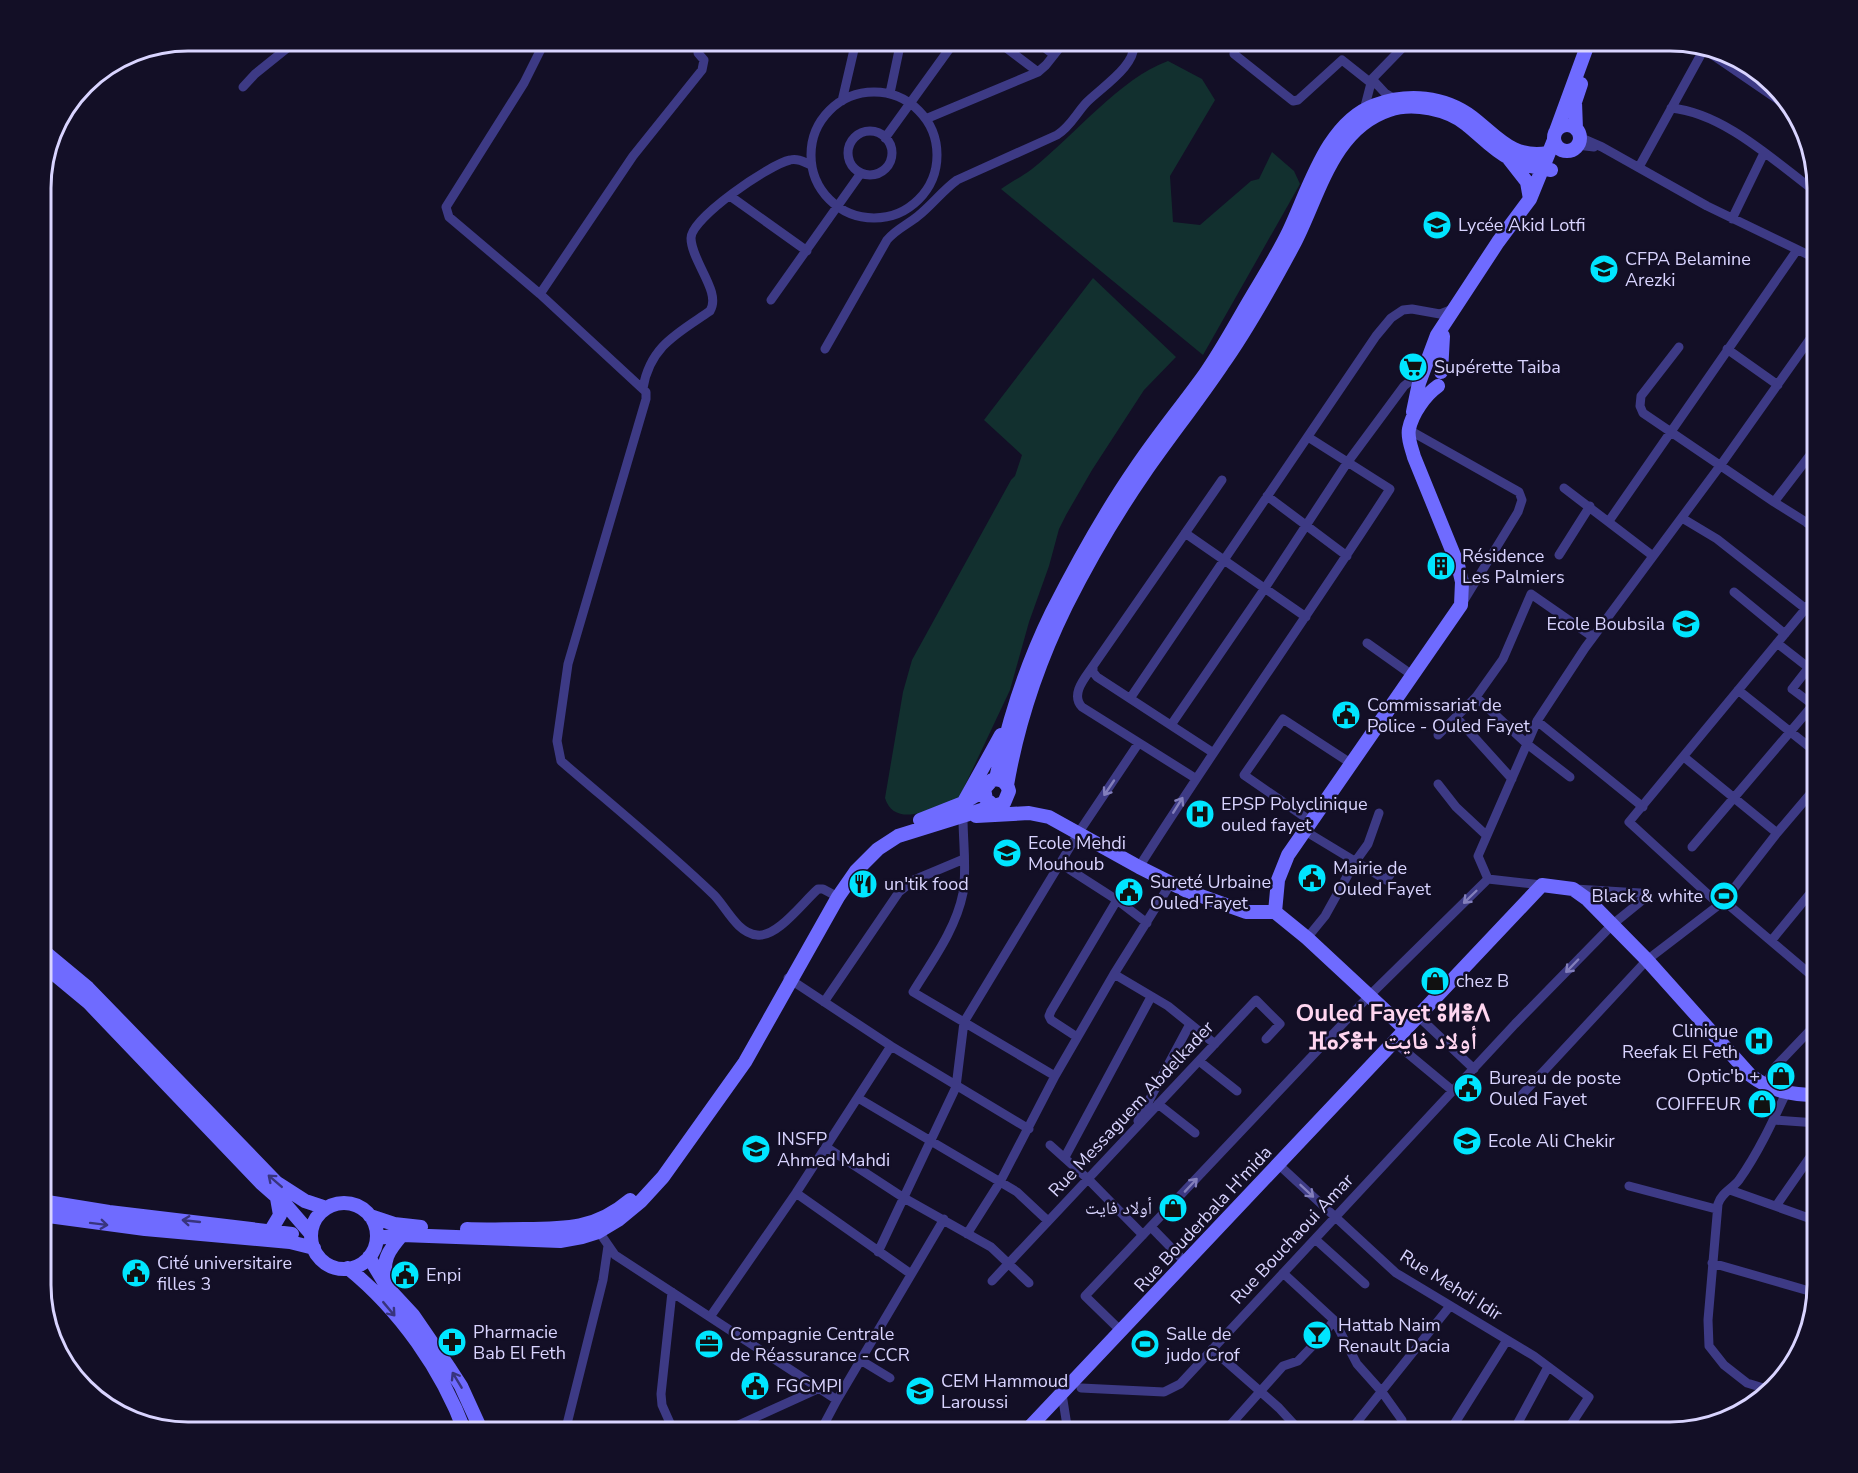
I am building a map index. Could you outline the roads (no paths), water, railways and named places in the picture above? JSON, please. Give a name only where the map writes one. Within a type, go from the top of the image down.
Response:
[{"type":"main road","points":[[1547,169],[1548,153],[1585,51]]},
{"type":"main road","points":[[1275,912],[1278,880],[1288,855],[1461,605],[1462,582],[1458,565],[1414,457],[1410,426],[1419,383],[1437,335],[1453,309],[1547,169],[1576,140],[1576,96],[1594,51]]},
{"type":"main road","points":[[963,804],[994,748],[1051,614],[1096,530],[1135,469],[1206,372],[1233,330],[1288,234],[1329,146],[1349,120],[1373,105],[1395,99],[1407,97],[1437,100],[1470,116],[1512,149],[1528,154],[1548,153]]},
{"type":"main road","points":[[1004,783],[1038,666],[1068,603],[1129,496],[1242,335],[1295,242],[1338,150],[1349,135],[1375,115],[1391,109],[1421,106],[1465,123],[1508,158],[1533,193]]},
{"type":"main road","points":[[1567,125],[1576,140],[1561,150],[1555,144],[1555,135],[1567,125]]},
{"type":"main road","points":[[1508,158],[1547,169]]},
{"type":"main road","points":[[1410,426],[1430,391],[1442,382],[1442,339],[1453,309]]},
{"type":"main road","points":[[1423,375],[1431,367],[1441,372]]},
{"type":"main road","points":[[1423,375],[1425,384],[1431,387],[1437,386]]},
{"type":"main road","points":[[836,896],[856,871],[879,849],[898,836],[998,805],[1007,800],[1009,795],[1004,783],[1016,700]]},
{"type":"main road","points":[[312,1240],[317,1217],[326,1208],[339,1203],[353,1204],[370,1216],[404,1226],[567,1229],[596,1227],[618,1220],[641,1201],[663,1177],[744,1062],[789,978],[863,851],[879,838],[903,826],[963,804],[983,791],[988,782],[1004,783]]},
{"type":"main road","points":[[1004,783],[1029,813]]},
{"type":"main road","points":[[983,791],[986,799],[994,805],[1050,817],[1138,867],[1186,891],[1246,912],[1275,912],[1307,938],[1405,1029]]},
{"type":"main road","points":[[944,822],[982,815],[1029,813]]},
{"type":"main road","points":[[1542,885],[1573,889],[1587,899],[1647,960],[1750,1075],[1764,1085],[1786,1094],[1807,1095]]},
{"type":"main road","name":"Rue Bouderbala H'mida","points":[[1035,1422],[1542,885]]},
{"type":"main road","points":[[51,957],[88,988],[271,1177],[295,1196],[326,1208]]},
{"type":"main road","points":[[51,971],[87,1002],[247,1169],[292,1211],[312,1240],[322,1260],[327,1264],[348,1268],[369,1257],[376,1238],[376,1230],[370,1216]]},
{"type":"main road","points":[[271,1230],[280,1215],[280,1204],[277,1198]]},
{"type":"main road","points":[[51,1203],[109,1212],[271,1230],[312,1240]]},
{"type":"main road","points":[[51,1216],[145,1229],[290,1242],[312,1240]]},
{"type":"main road","points":[[376,1238],[402,1235],[560,1241],[582,1237],[596,1227]]},
{"type":"main road","points":[[387,1287],[384,1271],[386,1255],[402,1235]]},
{"type":"main road","points":[[369,1257],[387,1287],[413,1315],[450,1369],[461,1386],[477,1422]]},
{"type":"main road","points":[[348,1268],[371,1287],[438,1373],[461,1422]]},
{"type":"street","points":[[243,87],[283,51]]},
{"type":"street","points":[[540,51],[524,83],[446,207],[449,217],[540,294],[646,392],[646,399],[568,664],[557,741],[561,761],[715,896],[741,928],[748,932],[758,935],[777,929],[818,890],[823,889],[836,896]]},
{"type":"street","points":[[842,101],[853,51]]},
{"type":"street","points":[[890,93],[900,51]]},
{"type":"street","points":[[885,138],[947,51]]},
{"type":"street","points":[[1011,51],[1038,72]]},
{"type":"street","points":[[1050,51],[1054,54]]},
{"type":"street","points":[[928,118],[1038,72],[1056,51]]},
{"type":"street","points":[[825,349],[893,232],[918,216],[942,191],[957,180],[1065,130],[1084,105],[1113,81],[1133,51]]},
{"type":"street","points":[[1235,51],[1234,54],[1293,101],[1298,100],[1342,60],[1395,99]]},
{"type":"street","points":[[1364,110],[1372,81],[1399,51]]},
{"type":"street","points":[[540,294],[633,156],[702,70],[704,60],[698,53]]},
{"type":"street","points":[[1639,167],[1701,55]]},
{"type":"street","points":[[1721,61],[1768,93]]},
{"type":"street","points":[[868,92],[890,93],[911,102],[928,118],[937,145],[937,167],[929,187],[918,203],[896,215],[879,219],[857,217],[837,208],[819,188],[811,165],[810,147],[816,129],[830,109],[842,101],[868,92]]},
{"type":"street","points":[[1671,108],[1684,109],[1722,125],[1745,138],[1807,185]]},
{"type":"street","points":[[868,132],[877,133],[885,138],[891,151],[888,166],[876,174],[861,173],[853,168],[848,150],[852,141],[868,132]]},
{"type":"street","points":[[1576,140],[1602,147],[1732,219],[1807,255]]},
{"type":"street","points":[[1732,219],[1764,153]]},
{"type":"street","points":[[643,388],[645,373],[664,344],[714,305],[713,294],[698,264],[691,236],[699,221],[730,196],[782,162],[798,159],[811,165]]},
{"type":"street","points":[[771,300],[861,173]]},
{"type":"street","points":[[730,196],[807,251]]},
{"type":"street","points":[[893,232],[896,215]]},
{"type":"street","points":[[1609,521],[1797,250]]},
{"type":"street","points":[[1131,697],[1376,336],[1391,318],[1403,310],[1412,309],[1440,314],[1453,309]]},
{"type":"street","points":[[1488,879],[1478,856],[1537,721],[1593,637],[1720,466],[1807,344]]},
{"type":"street","points":[[1679,347],[1641,396],[1639,403],[1643,413],[1807,523]]},
{"type":"street","points":[[1727,349],[1778,385]]},
{"type":"street","points":[[1171,724],[1265,588],[1347,463],[1404,386],[1414,378],[1423,375]]},
{"type":"street","points":[[1410,426],[1518,492],[1522,500],[1506,532],[1461,605]]},
{"type":"street","points":[[1138,867],[1212,752],[1306,617],[1390,489],[1308,437]]},
{"type":"street","points":[[1774,502],[1807,460]]},
{"type":"street","points":[[1195,778],[1138,744],[1078,703],[1076,698],[1078,689],[1093,666],[1222,480]]},
{"type":"street","points":[[1564,488],[1653,556]]},
{"type":"street","points":[[1267,496],[1347,556]]},
{"type":"street","points":[[1559,555],[1590,506]]},
{"type":"street","points":[[1682,518],[1717,539],[1806,609],[1629,822],[1712,898],[1724,901],[1807,971]]},
{"type":"street","points":[[1185,533],[1306,617]]},
{"type":"street","points":[[1734,592],[1785,634]]},
{"type":"street","points":[[1438,735],[1476,697],[1503,659],[1531,594],[1593,637]]},
{"type":"street","points":[[1777,642],[1807,666]]},
{"type":"street","points":[[1367,643],[1412,675]]},
{"type":"street","points":[[1093,666],[1093,672],[1097,677],[1131,697],[1212,752]]},
{"type":"street","points":[[1807,670],[1792,689],[1807,701]]},
{"type":"street","points":[[1738,690],[1807,744]]},
{"type":"street","points":[[1476,697],[1527,744],[1570,777]]},
{"type":"street","points":[[1692,847],[1807,715]]},
{"type":"street","points":[[1456,717],[1512,779]]},
{"type":"street","points":[[1352,764],[1283,719],[1244,775],[1355,862],[1386,880],[1394,869]]},
{"type":"street","points":[[1537,721],[1643,807]]},
{"type":"street","points":[[878,1252],[956,1086],[964,1022],[1079,832],[1138,744]]},
{"type":"street","points":[[1684,757],[1777,833]]},
{"type":"street","points":[[1438,784],[1456,807],[1486,835]]},
{"type":"street","points":[[1516,1101],[1647,960],[1724,901],[1807,799]]},
{"type":"street","points":[[1307,938],[1325,916],[1355,862],[1368,844],[1379,813]]},
{"type":"street","points":[[963,818],[963,892],[955,919],[939,951],[913,992],[1055,1076]]},
{"type":"street","points":[[824,1002],[899,892],[915,880],[964,859]]},
{"type":"street","points":[[1061,864],[1117,900],[1147,923]]},
{"type":"street","points":[[1488,879],[1542,885]]},
{"type":"street","points":[[1121,1331],[1085,1296],[1369,996],[1488,879]]},
{"type":"street","points":[[967,1234],[1000,1182],[1077,1037],[1171,883]]},
{"type":"street","name":"Rue Bouchaoui Amar","points":[[1081,1388],[1164,1392],[1180,1384],[1474,1069],[1613,924],[1645,898],[1644,894],[1573,889]]},
{"type":"street","points":[[1771,941],[1807,898]]},
{"type":"street","points":[[1077,1037],[1051,1020],[1049,1016],[1117,900]]},
{"type":"street","points":[[1114,974],[1152,997],[1215,1044]]},
{"type":"street","points":[[789,978],[891,1046],[1029,1129]]},
{"type":"street","points":[[1065,1157],[1152,997]]},
{"type":"street","name":"Rue Messaguem Abdelkader","points":[[992,1281],[1256,1000],[1280,1023],[1266,1039]]},
{"type":"street","points":[[1419,1017],[1474,1069]]},
{"type":"street","points":[[1133,1131],[1190,1024]]},
{"type":"street","points":[[1764,1085],[1776,1066],[1807,1034]]},
{"type":"street","points":[[1394,1042],[1453,1091]]},
{"type":"street","points":[[710,1317],[796,1193],[891,1046]]},
{"type":"street","points":[[1198,1061],[1237,1091]]},
{"type":"street","points":[[1761,1387],[1742,1380],[1724,1365],[1709,1346],[1708,1320],[1716,1209],[1720,1197],[1730,1190],[1756,1152],[1786,1094]]},
{"type":"street","points":[[858,1098],[1017,1192],[1048,1221]]},
{"type":"street","points":[[1158,1104],[1195,1133]]},
{"type":"street","points":[[1773,1120],[1807,1122]]},
{"type":"street","points":[[1050,1145],[1088,1179],[1143,1235]]},
{"type":"street","points":[[826,1148],[903,1198],[991,1247],[1029,1283]]},
{"type":"street","points":[[1776,1206],[1807,1162]]},
{"type":"street","name":"Rue Mehdi Idir","points":[[1279,1165],[1396,1273],[1507,1340],[1589,1397],[1573,1422]]},
{"type":"street","points":[[1629,1186],[1716,1209]]},
{"type":"street","points":[[1730,1190],[1807,1217]]},
{"type":"street","points":[[796,1193],[911,1274]]},
{"type":"street","points":[[825,1422],[944,1219]]},
{"type":"street","points":[[596,1227],[615,1255],[837,1400]]},
{"type":"street","points":[[1151,1227],[1186,1263]]},
{"type":"street","points":[[1315,1239],[1365,1284]]},
{"type":"street","points":[[568,1422],[599,1298],[608,1246]]},
{"type":"street","points":[[1712,1263],[1807,1290]]},
{"type":"street","points":[[1283,1273],[1334,1320],[1357,1364],[1402,1419]]},
{"type":"street","points":[[670,1422],[660,1394],[672,1293]]},
{"type":"street","points":[[1357,1422],[1450,1306]]},
{"type":"street","points":[[1233,1422],[1283,1366],[1298,1361],[1334,1320]]},
{"type":"street","points":[[1456,1422],[1507,1340]]},
{"type":"street","points":[[1212,1349],[1292,1422]]},
{"type":"street","points":[[862,1361],[890,1378]]},
{"type":"street","points":[[1518,1422],[1548,1367]]},
{"type":"street","points":[[745,1422],[820,1388]]},
{"type":"street","points":[[1062,1394],[1066,1422]]},
{"type":"place","name":"Lycée Akid Lotfi","points":[[1437,225]]},
{"type":"place","name":"CFPA Belamine Arezki","points":[[1604,269]]},
{"type":"place","name":"Supérette Taiba","points":[[1413,367]]},
{"type":"place","name":"Résidence Les Palmiers","points":[[1441,566]]},
{"type":"place","name":"Ecole Boubsila","points":[[1686,624]]},
{"type":"place","name":"Commissariat de Police - Ouled Fayet","points":[[1346,715]]},
{"type":"place","name":"EPSP Polyclinique ouled fayet","points":[[1200,814]]},
{"type":"place","name":"Ecole Mehdi Mouhoub","points":[[1007,853]]},
{"type":"place","name":"Mairie de Ouled Fayet","points":[[1312,878]]},
{"type":"place","name":"un'tik food","points":[[863,884]]},
{"type":"place","name":"Sureté Urbaine Ouled Fayet","points":[[1129,892]]},
{"type":"place","name":"Black & white","points":[[1724,896]]},
{"type":"place","name":"chez B","points":[[1435,981]]},
{"type":"place","name":"Clinique Reefak El Feth","points":[[1759,1041]]},
{"type":"place","name":"Optic'b +","points":[[1781,1076]]},
{"type":"place","name":"Bureau de poste Ouled Fayet","points":[[1468,1088]]},
{"type":"place","name":"COIFFEUR","points":[[1762,1104]]},
{"type":"place","name":"Ecole Ali Chekir","points":[[1467,1141]]},
{"type":"place","name":"INSFP Ahmed Mahdi","points":[[756,1149]]},
{"type":"place","name":"أولاد فايت","points":[[1173,1208]]},
{"type":"place","name":"Cité universitaire filles 3","points":[[136,1273]]},
{"type":"place","name":"Enpi","points":[[405,1275]]},
{"type":"place","name":"Hattab Naim Renault Dacia","points":[[1317,1335]]},
{"type":"place","name":"Pharmacie Bab El Feth","points":[[452,1342]]},
{"type":"place","name":"Compagnie Centrale de Réassurance - CCR","points":[[709,1344]]},
{"type":"place","name":"Salle de judo Crof","points":[[1145,1344]]},
{"type":"place","name":"FGCMPI","points":[[755,1386]]},
{"type":"place","name":"CEM Hammoud Laroussi","points":[[920,1391]]},
{"type":"district","name":"Ouled Fayet ⵓⵍⴻⴷ ⴼⴰⵢⴻⵜ أولاد فايت","points":[[1393,1027]]}]
